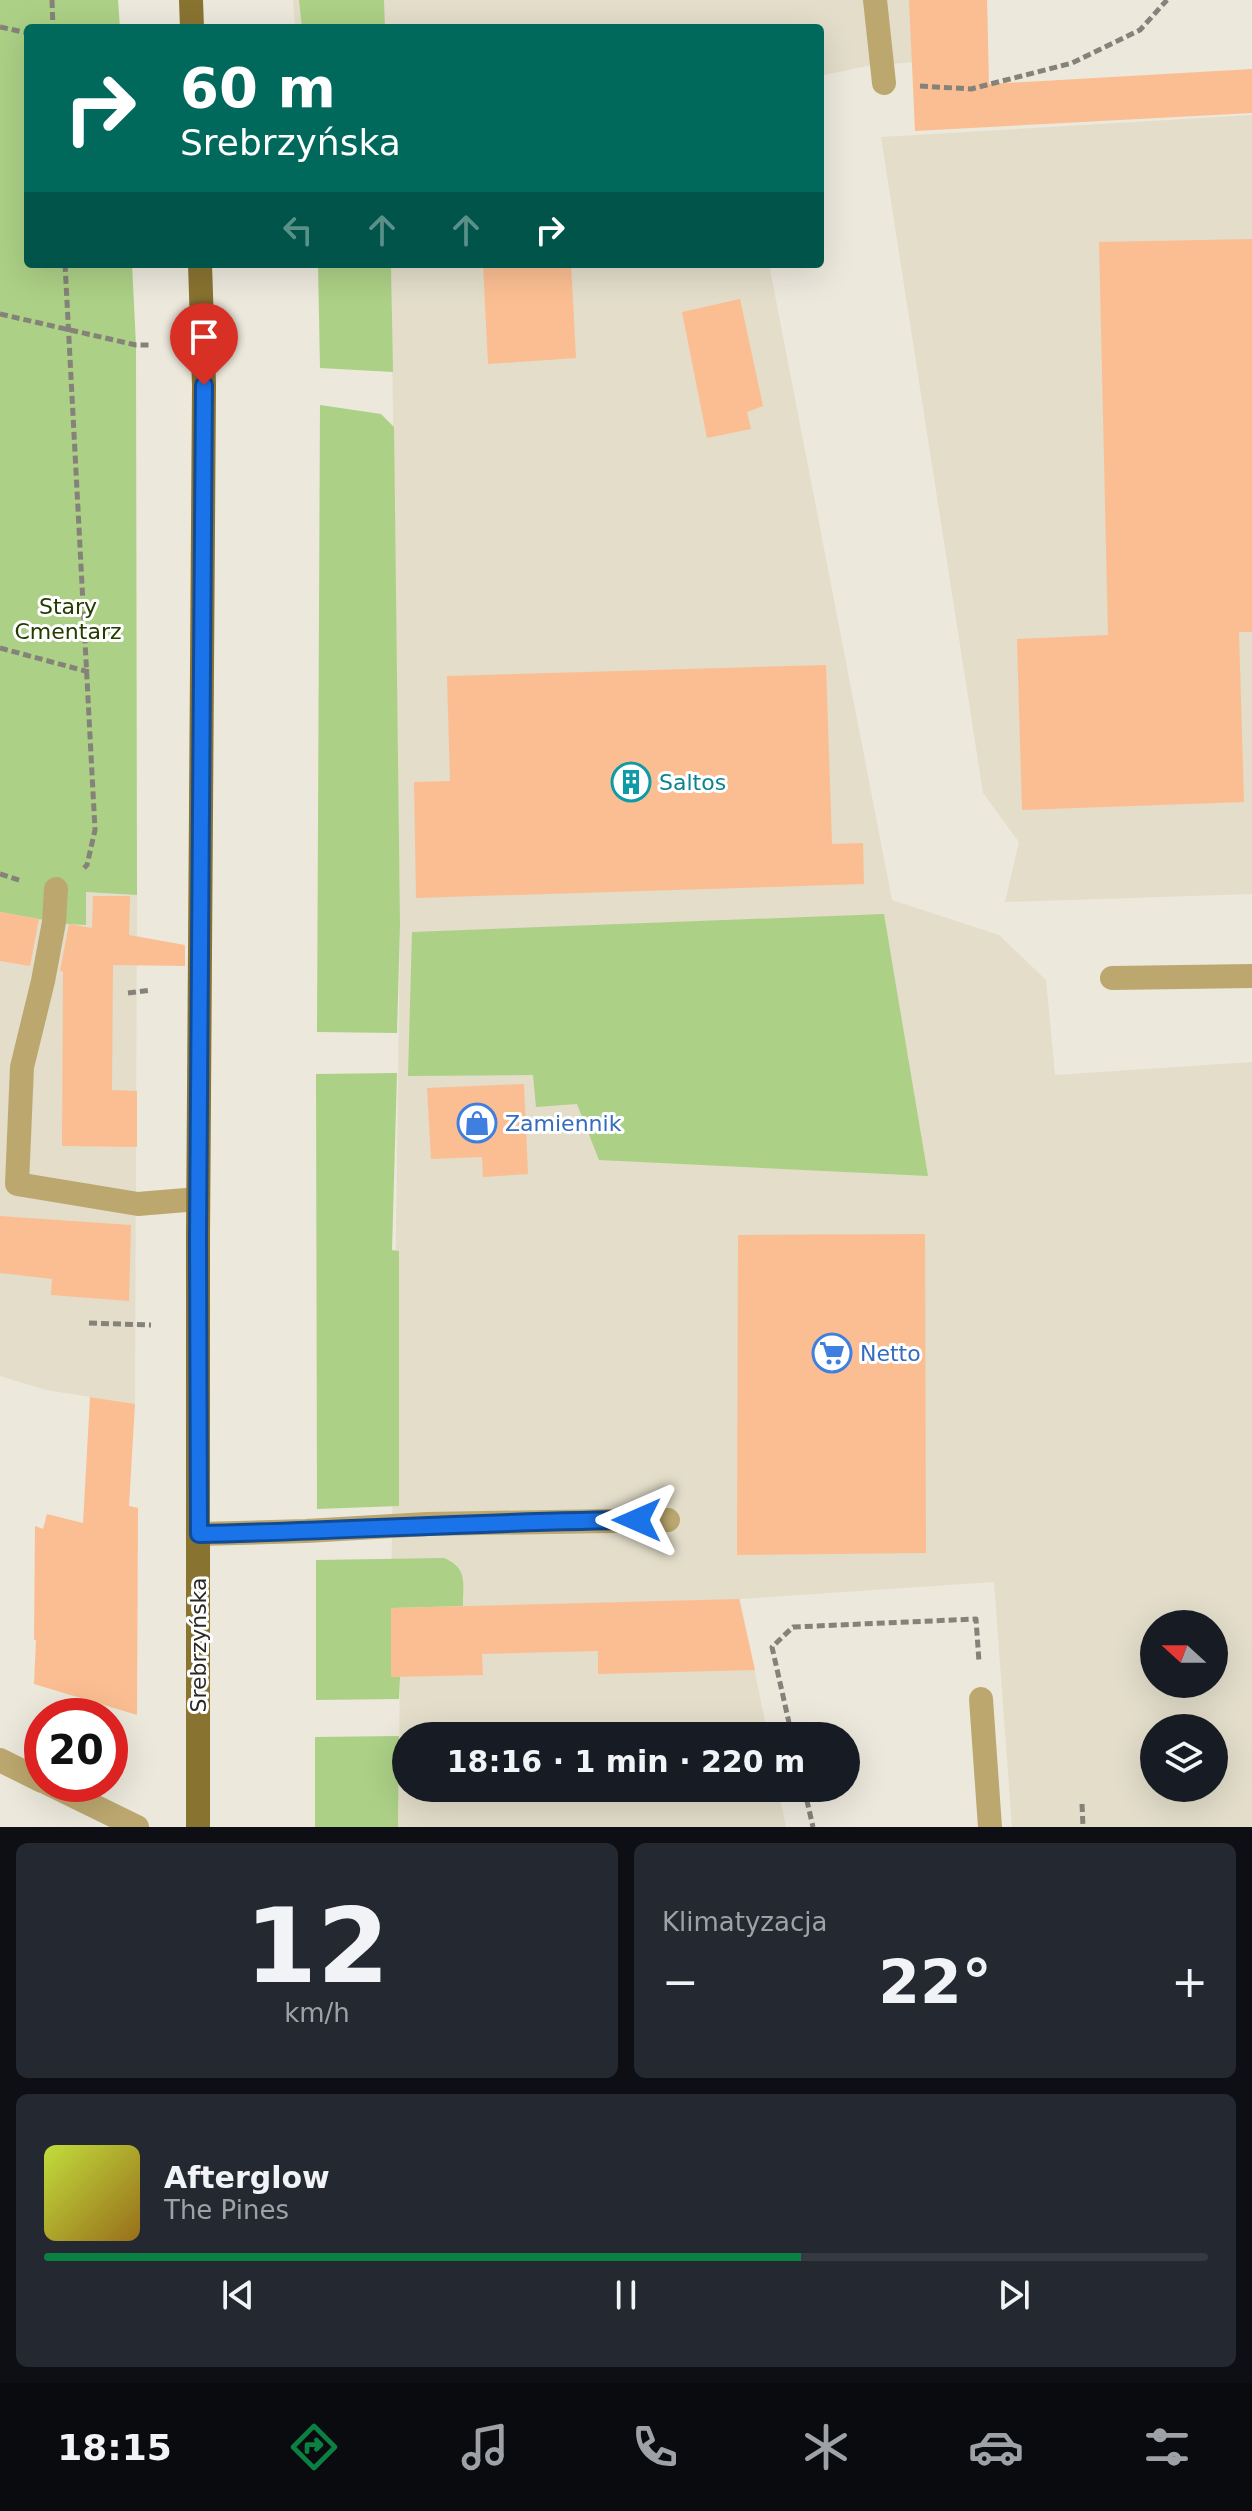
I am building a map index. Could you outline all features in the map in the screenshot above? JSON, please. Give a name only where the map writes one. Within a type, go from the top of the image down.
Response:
[{"type":"main road","points":[[191,0],[192,24]]},
{"type":"main road","name":"Srebrzyńska","points":[[198,1827],[198,1199],[204,385],[200,268]]},
{"type":"street","points":[[875,0],[884,83]]},
{"type":"street","points":[[56,889],[54,922],[43,981],[22,1067],[17,1184],[138,1204],[198,1199]]},
{"type":"street","points":[[1112,978],[1252,976]]},
{"type":"street","points":[[199,1534],[427,1524],[668,1520]]},
{"type":"street","points":[[981,1699],[990,1827]]},
{"type":"street","points":[[0,1760],[24,1772]]},
{"type":"street","points":[[86,1802],[137,1827]]},
{"type":"path","points":[[52,0],[53,24]]},
{"type":"path","points":[[884,83],[971,89],[1072,63],[1140,30],[1167,0]]},
{"type":"path","points":[[0,27],[24,32]]},
{"type":"path","points":[[0,874],[56,889],[87,865],[95,830],[65,268]]},
{"type":"path","points":[[0,314],[136,345],[150,345]]},
{"type":"path","points":[[0,648],[89,672]]},
{"type":"path","points":[[128,993],[151,990]]},
{"type":"path","points":[[89,1323],[151,1325]]},
{"type":"path","points":[[789,1722],[772,1647],[793,1627],[976,1619],[981,1699]]},
{"type":"path","points":[[807,1802],[813,1827]]},
{"type":"path","points":[[1082,1804],[1083,1827]]},
{"type":"shaded area","points":[[293,0],[987,0],[988,56],[867,66],[824,75],[824,24],[295,24]]},
{"type":"shaded area","points":[[1252,115],[1252,894],[1005,902],[1019,842],[983,793],[881,137]]},
{"type":"shaded area","points":[[391,268],[770,268],[892,900],[999,935],[1046,980],[1055,1075],[1252,1062],[1252,1827],[1012,1827],[994,1582],[740,1599],[765,1722],[399,1722],[400,1678],[391,1677],[400,924]]},
{"type":"shaded area","points":[[86,892],[137,895],[135,1404],[46,1390],[0,1376],[0,910],[85,925]]},
{"type":"shaded area","points":[[398,1802],[781,1802],[786,1827],[398,1827]]},
{"type":"green space","name":"Stary Cmentarz","points":[[0,0],[118,0],[120,24],[24,24],[24,268],[132,268],[136,345],[137,895],[86,892],[86,925],[0,912]]},
{"type":"green space","points":[[299,0],[384,0],[385,24],[302,24]]},
{"type":"green space","points":[[318,268],[391,268],[393,372],[320,368]]},
{"type":"green space","points":[[320,405],[381,414],[394,427],[400,924],[397,1033],[317,1032]]},
{"type":"green space","points":[[884,914],[928,1176],[599,1160],[577,1104],[536,1107],[533,1075],[408,1076],[412,932]]},
{"type":"green space","points":[[397,1073],[392,1250],[399,1251],[399,1506],[317,1509],[316,1074]]},
{"type":"green space","points":[[444,1558],[461,1572],[463,1606],[391,1608],[391,1676],[400,1677],[399,1699],[316,1700],[316,1560]]},
{"type":"green space","points":[[392,1736],[392,1802],[398,1802],[398,1827],[315,1827],[315,1737]]},
{"type":"building","points":[[909,0],[987,0],[989,84],[1252,69],[1252,113],[915,131]]},
{"type":"building","points":[[1252,239],[1252,632],[1239,632],[1244,802],[1022,810],[1017,639],[1108,635],[1099,242]]},
{"type":"building","points":[[483,268],[571,268],[576,358],[488,364]]},
{"type":"building","points":[[740,299],[763,406],[747,412],[751,429],[707,438],[682,312]]},
{"type":"building","name":"Saltos","points":[[826,665],[832,844],[863,843],[864,884],[416,898],[414,782],[450,781],[447,676]]},
{"type":"building","points":[[93,896],[130,896],[129,935],[185,945],[185,966],[113,965],[112,1090],[137,1091],[137,1147],[62,1146],[63,972],[60,971],[69,924],[92,928]]},
{"type":"building","points":[[0,912],[39,919],[30,966],[0,961]]},
{"type":"building","name":"Zamiennik","points":[[524,1084],[528,1174],[483,1177],[482,1157],[431,1159],[427,1088]]},
{"type":"building","points":[[0,1216],[131,1225],[129,1301],[51,1295],[52,1279],[0,1273]]},
{"type":"building","name":"Netto","points":[[925,1234],[926,1553],[737,1555],[738,1235]]},
{"type":"building","points":[[90,1397],[135,1404],[129,1506],[138,1508],[137,1715],[128,1712],[128,1698],[81,1698],[34,1684],[35,1526],[43,1529],[47,1514],[83,1523]]},
{"type":"building","points":[[739,1599],[755,1670],[598,1674],[598,1651],[482,1654],[483,1675],[391,1677],[391,1608]]},
{"type":"place","name":"Saltos","points":[[631,782]]},
{"type":"place","name":"Zamiennik","points":[[477,1123]]},
{"type":"place","name":"Netto","points":[[832,1353]]},
{"type":"route","points":[[204,385],[199,1534],[427,1524],[637,1520]]}]
